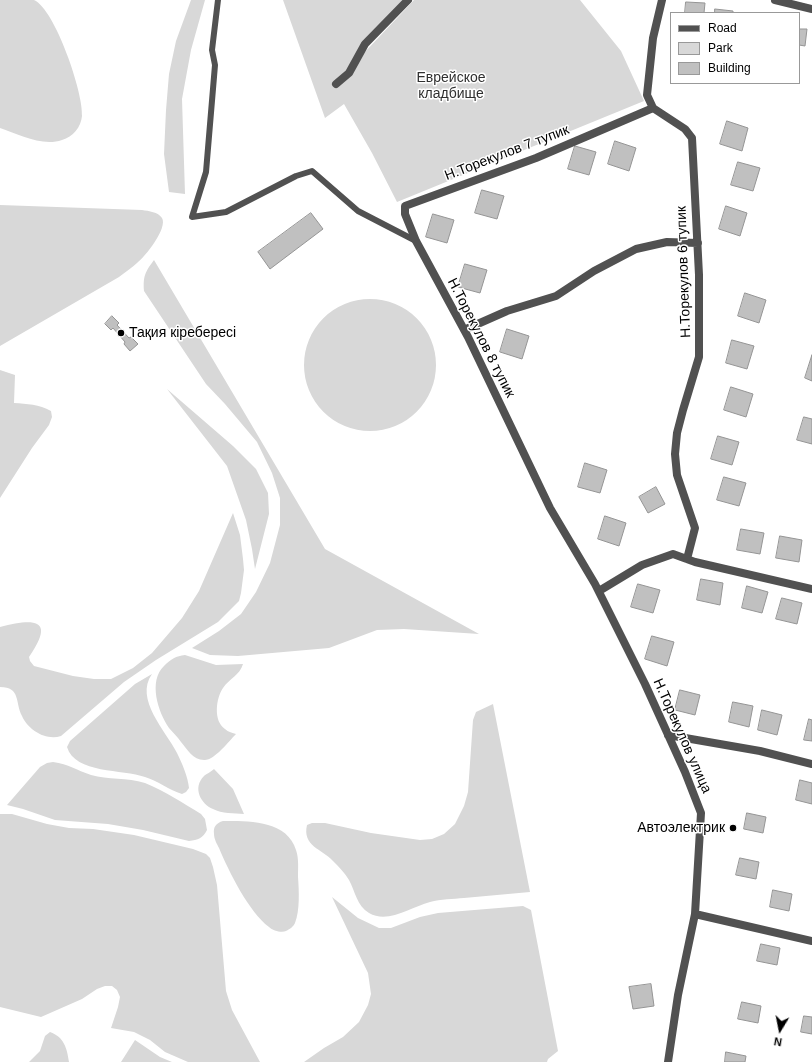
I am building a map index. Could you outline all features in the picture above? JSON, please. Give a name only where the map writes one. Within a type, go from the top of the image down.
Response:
[{"type":"street","points":[[336,84],[349,73],[365,44],[408,0]]},
{"type":"street","points":[[653,108],[647,95],[653,38],[662,0]]},
{"type":"street","points":[[775,0],[812,9]]},
{"type":"street","name":"Н.Торекулов 7 тупик","points":[[416,241],[405,214],[405,206],[536,158],[653,108]]},
{"type":"street","name":"Н.Торекулов 6 тупик","points":[[653,108],[685,129],[692,138],[698,243],[700,357],[677,433],[675,454],[677,475],[695,528],[687,559]]},
{"type":"street","name":"Н.Торекулов 8 тупик","points":[[416,241],[464,330],[521,448]]},
{"type":"street","points":[[464,330],[507,311],[556,296],[594,271],[636,249],[667,242],[698,243]]},
{"type":"street","name":"Н.Торекулов улица","points":[[521,448],[550,508],[598,591],[645,684],[685,772],[701,813],[695,914],[678,995],[668,1062]]},
{"type":"street","points":[[598,591],[642,565],[673,554],[695,562],[812,589]]},
{"type":"street","points":[[668,735],[760,751],[812,764]]},
{"type":"street","points":[[695,914],[812,941]]},
{"type":"lane","points":[[218,0],[212,50],[215,65],[206,172],[192,217],[226,212],[296,176],[312,171],[358,211],[416,241]]},
{"type":"green space","points":[[0,0],[34,0],[42,7],[51,19],[59,35],[73,72],[78,90],[82,116],[76,131],[66,139],[54,142],[38,141],[0,128]]},
{"type":"green space","points":[[191,0],[205,0],[191,50],[182,99],[185,194],[169,192],[164,154],[169,74],[176,41]]},
{"type":"green space","name":"Еврейское кладбище","points":[[283,0],[408,0],[365,44],[362,55],[414,0],[580,0],[621,51],[644,101],[397,202],[372,153],[344,104],[325,118]]},
{"type":"green space","points":[[0,205],[142,210],[158,214],[162,218],[163,223],[155,242],[141,260],[131,268],[119,277],[0,346]]},
{"type":"green space","points":[[154,260],[325,549],[479,634],[404,629],[377,630],[329,648],[238,656],[210,655],[192,648],[219,631],[241,614],[256,592],[270,563],[280,525],[280,498],[272,473],[257,442],[206,384],[144,291],[145,274]]},
{"type":"green space","points":[[377,299],[401,306],[417,318],[429,334],[435,352],[435,378],[429,396],[417,412],[401,424],[383,430],[363,431],[339,424],[323,412],[311,396],[305,378],[304,358],[311,334],[323,318],[339,306],[357,300]]},
{"type":"green space","points":[[0,370],[15,375],[14,403],[42,407],[51,411],[52,417],[49,425],[32,448],[0,498]]},
{"type":"green space","points":[[167,389],[233,446],[256,469],[268,493],[269,514],[255,569],[246,520],[227,466]]},
{"type":"green space","points":[[233,513],[240,535],[244,570],[239,601],[218,622],[156,660],[124,682],[61,736],[44,736],[33,730],[22,716],[14,693],[7,688],[0,687],[0,627],[31,622],[37,624],[41,628],[41,634],[37,644],[29,657],[34,666],[73,676],[94,679],[111,679],[133,668],[152,653],[182,618],[199,591]]},
{"type":"green space","points":[[185,655],[216,665],[243,664],[242,668],[237,674],[223,688],[217,703],[217,715],[221,725],[228,731],[236,734],[217,754],[204,760],[200,760],[193,756],[169,728],[161,714],[156,697],[156,680],[159,672],[171,660]]},
{"type":"green space","points":[[152,674],[147,684],[149,704],[177,753],[184,770],[189,788],[182,794],[145,777],[101,769],[79,762],[72,756],[67,747],[70,741],[135,684]]},
{"type":"green space","points":[[493,704],[530,892],[438,900],[392,916],[376,916],[369,913],[359,902],[344,872],[307,838],[307,825],[312,823],[325,823],[371,833],[420,840],[432,839],[444,834],[455,824],[464,806],[468,792],[473,720],[476,712]]},
{"type":"green space","points":[[53,762],[91,775],[104,778],[138,781],[152,786],[174,797],[201,814],[205,819],[207,830],[200,838],[189,841],[143,830],[108,824],[55,820],[7,805],[40,767],[47,763]]},
{"type":"green space","points":[[214,769],[233,789],[244,814],[224,813],[217,811],[209,807],[202,800],[198,790],[200,781]]},
{"type":"green space","points":[[0,814],[12,814],[47,824],[69,828],[93,829],[134,835],[193,849],[206,854],[210,858],[217,885],[226,991],[232,1010],[260,1062],[188,1062],[165,1052],[150,1040],[134,1032],[111,1028],[120,997],[117,990],[112,986],[105,986],[97,989],[82,999],[41,1017],[0,1007]]},
{"type":"green space","points":[[223,821],[244,821],[266,824],[284,833],[291,840],[298,856],[299,900],[298,913],[295,923],[284,932],[273,930],[269,927],[254,912],[240,891],[214,838],[215,827],[218,823]]},
{"type":"green space","points":[[332,897],[358,918],[379,928],[391,928],[420,917],[438,913],[523,906],[531,910],[558,1051],[548,1059],[547,1062],[304,1062],[343,1037],[359,1022],[368,1005],[371,994],[368,973]]},
{"type":"green space","points":[[50,1032],[62,1040],[69,1062],[29,1062],[40,1051],[45,1036]]},
{"type":"green space","points":[[135,1040],[160,1057],[172,1062],[121,1062]]},
{"type":"building","points":[[686,2],[705,3],[704,12],[685,12]]},
{"type":"building","points":[[715,9],[733,11],[733,12],[715,12]]},
{"type":"building","points":[[800,29],[807,29],[805,46],[800,45]]},
{"type":"building","points":[[727,121],[748,128],[742,151],[720,144]]},
{"type":"building","points":[[615,141],[636,148],[629,171],[608,164]]},
{"type":"building","points":[[575,146],[596,152],[589,175],[568,169]]},
{"type":"building","points":[[738,162],[760,168],[753,191],[731,185]]},
{"type":"building","points":[[482,190],[504,196],[497,219],[475,213]]},
{"type":"building","points":[[726,206],[747,213],[740,236],[719,229]]},
{"type":"building","points":[[311,213],[323,229],[270,269],[258,252]]},
{"type":"building","points":[[433,214],[454,220],[447,243],[426,237]]},
{"type":"building","points":[[465,264],[487,270],[480,293],[458,287]]},
{"type":"building","points":[[745,293],[766,300],[759,323],[738,316]]},
{"type":"building","name":"Тақия кіребересі","points":[[112,316],[119,323],[117,325],[129,338],[131,337],[138,344],[130,351],[124,344],[125,342],[113,328],[111,330],[105,324]]},
{"type":"building","points":[[507,329],[529,336],[522,359],[500,352]]},
{"type":"building","points":[[732,340],[754,346],[747,369],[726,363]]},
{"type":"building","points":[[812,355],[812,381],[805,378]]},
{"type":"building","points":[[731,387],[753,394],[746,417],[724,410]]},
{"type":"building","points":[[804,417],[812,419],[812,444],[797,440]]},
{"type":"building","points":[[718,436],[739,442],[732,465],[711,459]]},
{"type":"building","points":[[585,463],[607,470],[600,493],[578,487]]},
{"type":"building","points":[[724,477],[746,483],[739,506],[717,500]]},
{"type":"building","points":[[656,487],[665,504],[648,513],[639,497]]},
{"type":"building","points":[[605,516],[626,523],[619,546],[598,539]]},
{"type":"building","points":[[741,529],[764,533],[760,554],[737,550]]},
{"type":"building","points":[[780,536],[802,540],[799,562],[776,558]]},
{"type":"building","points":[[701,579],[723,583],[720,605],[697,600]]},
{"type":"building","points":[[638,584],[660,590],[653,613],[631,607]]},
{"type":"building","points":[[747,586],[768,592],[762,613],[742,608]]},
{"type":"building","points":[[782,598],[802,603],[797,624],[776,619]]},
{"type":"building","points":[[652,636],[674,642],[667,666],[645,659]]},
{"type":"building","points":[[680,690],[700,695],[695,715],[675,710]]},
{"type":"building","points":[[733,702],[753,706],[749,727],[729,722]]},
{"type":"building","points":[[762,710],[782,715],[777,735],[758,730]]},
{"type":"building","points":[[809,719],[812,720],[812,741],[804,740]]},
{"type":"building","points":[[800,780],[812,783],[812,804],[796,800]]},
{"type":"building","points":[[747,813],[766,817],[763,833],[744,829]]},
{"type":"building","points":[[740,858],[759,862],[756,879],[736,875]]},
{"type":"building","points":[[773,890],[792,894],[789,911],[770,907]]},
{"type":"building","points":[[761,944],[780,948],[777,965],[757,961]]},
{"type":"building","points":[[651,984],[654,1006],[633,1009],[629,987]]},
{"type":"building","points":[[742,1002],[761,1006],[758,1023],[738,1019]]},
{"type":"building","points":[[804,1016],[812,1017],[812,1034],[801,1032]]},
{"type":"building","points":[[726,1052],[746,1056],[745,1062],[725,1062]]},
{"type":"place","name":"Тақия кіребересі","points":[[121,333]]},
{"type":"place","name":"Автоэлектрик","points":[[733,828]]}]
